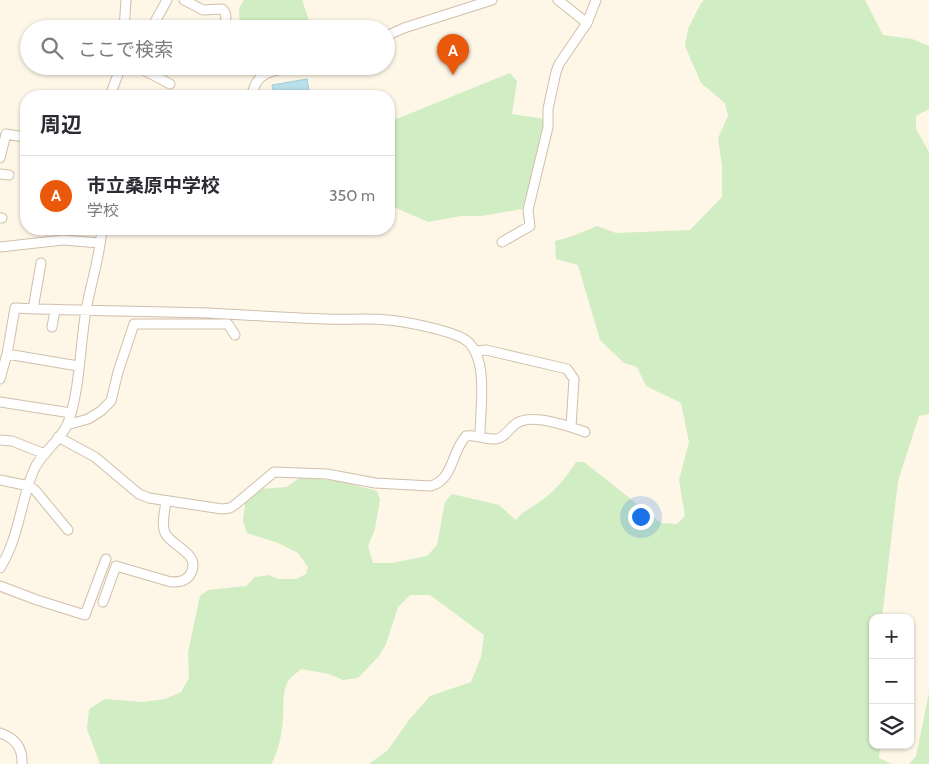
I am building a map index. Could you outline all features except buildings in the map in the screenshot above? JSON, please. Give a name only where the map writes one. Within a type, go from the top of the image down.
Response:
[{"type":"street","points":[[125,20],[126,0]]},
{"type":"street","points":[[156,20],[167,0]]},
{"type":"street","points":[[184,0],[203,10],[222,9],[225,12],[225,20]]},
{"type":"street","points":[[395,32],[492,0]]},
{"type":"street","points":[[558,0],[588,23]]},
{"type":"street","points":[[502,242],[530,226],[528,210],[548,127],[548,109],[556,72],[559,64],[588,23],[596,0]]},
{"type":"street","points":[[112,90],[118,75]]},
{"type":"street","points":[[153,75],[170,84]]},
{"type":"street","points":[[253,90],[260,77],[264,75]]},
{"type":"street","points":[[0,158],[6,134],[20,136]]},
{"type":"street","points":[[0,568],[3,557],[15,537],[33,471],[67,425],[71,413],[86,311],[101,235]]},
{"type":"street","points":[[0,247],[63,240],[100,243]]},
{"type":"street","points":[[33,309],[41,262]]},
{"type":"street","points":[[0,379],[7,354],[4,343],[15,308],[388,320],[444,331],[466,340],[475,351],[482,368],[480,435]]},
{"type":"street","points":[[52,327],[55,310]]},
{"type":"street","points":[[67,425],[88,419],[101,411],[111,401],[118,372],[134,324],[228,324],[235,335]]},
{"type":"street","points":[[475,351],[486,350],[566,370],[574,379],[571,427]]},
{"type":"street","points":[[7,354],[78,366]]},
{"type":"street","points":[[0,402],[71,413]]},
{"type":"street","points":[[58,436],[95,457],[139,494],[166,502],[222,509],[230,508],[274,472],[327,474],[375,483],[431,486],[440,484],[445,478],[457,450],[466,436],[480,435],[497,439],[517,423],[530,419],[571,427],[585,432]]},
{"type":"street","points":[[0,440],[12,441],[45,454]]},
{"type":"street","points":[[0,480],[29,486],[39,494],[68,530]]},
{"type":"street","points":[[103,602],[116,566],[171,582],[186,580],[190,575],[193,569],[193,562],[190,555],[171,540],[165,532],[166,502]]},
{"type":"street","points":[[0,586],[85,615],[106,559]]},
{"type":"street","points":[[0,733],[9,736],[18,745],[22,752],[22,764]]},
{"type":"green space","points":[[244,0],[302,0],[309,20],[240,20],[239,8]]},
{"type":"green space","points":[[704,0],[865,0],[883,35],[912,39],[929,46],[929,109],[916,116],[916,129],[929,152],[929,414],[919,416],[898,481],[882,614],[869,614],[869,749],[880,749],[879,758],[892,764],[369,764],[388,750],[409,720],[430,696],[471,682],[481,657],[484,635],[430,595],[410,595],[398,607],[386,644],[379,656],[358,678],[343,680],[329,674],[301,669],[289,679],[284,692],[283,724],[280,742],[271,764],[100,764],[87,729],[89,709],[105,699],[143,702],[165,699],[181,692],[189,678],[188,652],[200,596],[208,590],[246,586],[255,577],[269,575],[278,579],[296,579],[306,574],[308,567],[298,553],[278,543],[247,533],[243,521],[245,503],[260,489],[287,487],[300,477],[338,481],[377,491],[380,500],[375,529],[368,546],[373,563],[392,563],[427,556],[437,545],[445,502],[452,494],[499,505],[516,520],[554,490],[576,462],[584,462],[661,523],[677,524],[685,516],[679,480],[689,442],[681,403],[646,386],[637,367],[624,363],[600,340],[578,265],[556,259],[555,241],[597,226],[616,233],[690,230],[722,197],[722,166],[718,138],[728,116],[725,103],[701,83],[685,46],[688,29]]},
{"type":"green space","points":[[510,73],[517,81],[512,114],[545,119],[529,189],[522,209],[428,222],[395,208],[395,120]]},
{"type":"green space","points":[[929,693],[929,764],[909,764],[916,756]]},
{"type":"water","points":[[307,79],[309,90],[273,90],[272,85]]},
{"type":"place","name":"市立桑原中学校","points":[[453,75]]}]
